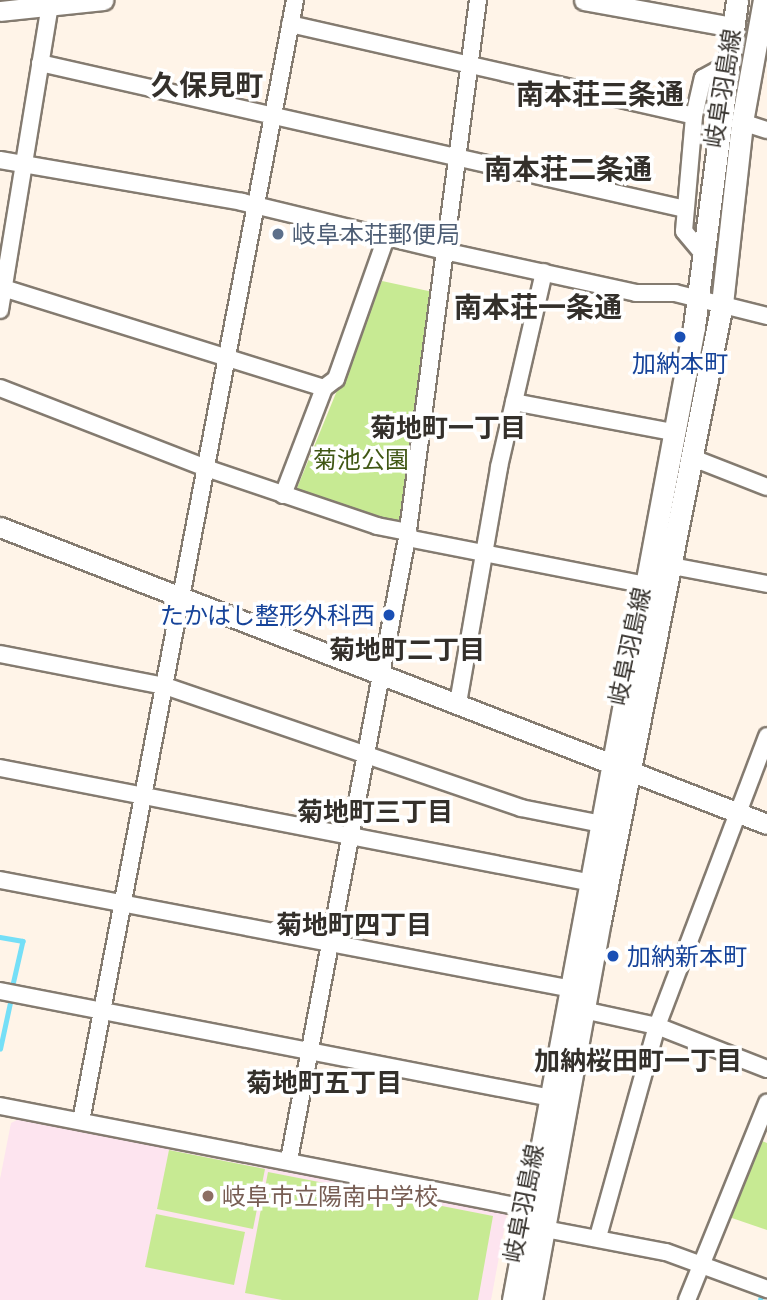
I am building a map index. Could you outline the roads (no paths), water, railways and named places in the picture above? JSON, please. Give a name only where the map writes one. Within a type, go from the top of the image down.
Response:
[{"type":"main road","name":"岐阜羽島線","points":[[531,1300],[583,1010],[622,768],[646,585],[698,298],[726,65],[737,0]]},
{"type":"main road","name":"岐阜羽島線","points":[[513,1300],[602,824],[622,768],[672,566],[722,304],[742,122],[762,29],[764,0]]},
{"type":"street","points":[[0,10],[103,0]]},
{"type":"street","points":[[81,1121],[295,0]]},
{"type":"street","points":[[289,1160],[368,757],[407,535],[478,0]]},
{"type":"street","points":[[584,0],[732,27]]},
{"type":"street","points":[[0,310],[50,5]]},
{"type":"street","points":[[290,24],[469,61],[694,116]]},
{"type":"street","points":[[40,63],[274,113],[685,209]]},
{"type":"street","points":[[704,255],[684,231],[694,116],[703,78],[726,65]]},
{"type":"street","points":[[742,122],[767,130]]},
{"type":"street","points":[[0,160],[254,204],[444,251],[636,293],[698,298],[767,316]]},
{"type":"street","points":[[283,495],[324,388],[337,379],[386,237]]},
{"type":"street","points":[[458,703],[487,552],[499,467],[544,272]]},
{"type":"street","points":[[2,287],[324,388]]},
{"type":"street","points":[[0,388],[206,468],[407,535],[646,585]]},
{"type":"street","points":[[514,402],[673,432]]},
{"type":"street","points":[[692,458],[767,487]]},
{"type":"street","points":[[0,527],[767,824]]},
{"type":"street","points":[[672,566],[767,584]]},
{"type":"street","points":[[0,654],[164,686],[521,808],[602,824]]},
{"type":"street","points":[[598,1237],[657,1026],[767,736]]},
{"type":"street","points":[[0,768],[593,883]]},
{"type":"street","points":[[0,880],[572,989]]},
{"type":"street","points":[[0,991],[551,1098]]},
{"type":"street","points":[[583,1010],[657,1026],[767,1069]]},
{"type":"street","points":[[687,1300],[767,1103]]},
{"type":"street","points":[[1,1109],[81,1121],[289,1160],[531,1209]]},
{"type":"street","points":[[545,1229],[598,1237],[701,1264],[767,1289]]},
{"type":"waterway","points":[[0,937],[23,941],[12,989]]},
{"type":"waterway","points":[[0,1049],[11,998]]},
{"type":"waterway","points":[[760,1300],[761,1296]]},
{"type":"place","name":"岐阜本荘郵便局","points":[[278,234]]},
{"type":"place","name":"加納本町","points":[[680,337]]},
{"type":"place","name":"たかはし整形外科西","points":[[389,615]]},
{"type":"place","name":"加納新本町","points":[[613,956]]},
{"type":"place","name":"岐阜市立陽南中学校","points":[[208,1196]]},
{"type":"district","name":"久保見町","points":[[207,84]]},
{"type":"district","name":"南本荘三条通","points":[[600,93]]},
{"type":"district","name":"南本荘二条通","points":[[568,168]]},
{"type":"district","name":"南本荘一条通","points":[[538,306]]},
{"type":"district","name":"菊地町一丁目","points":[[448,427]]},
{"type":"district","name":"菊地町二丁目","points":[[407,649]]},
{"type":"district","name":"菊地町三丁目","points":[[375,811]]},
{"type":"district","name":"菊地町四丁目","points":[[354,924]]},
{"type":"district","name":"加納桜田町一丁目","points":[[638,1060]]},
{"type":"district","name":"菊地町五丁目","points":[[324,1082]]},
{"type":"park label","name":"菊池公園","points":[[361,459]]}]
